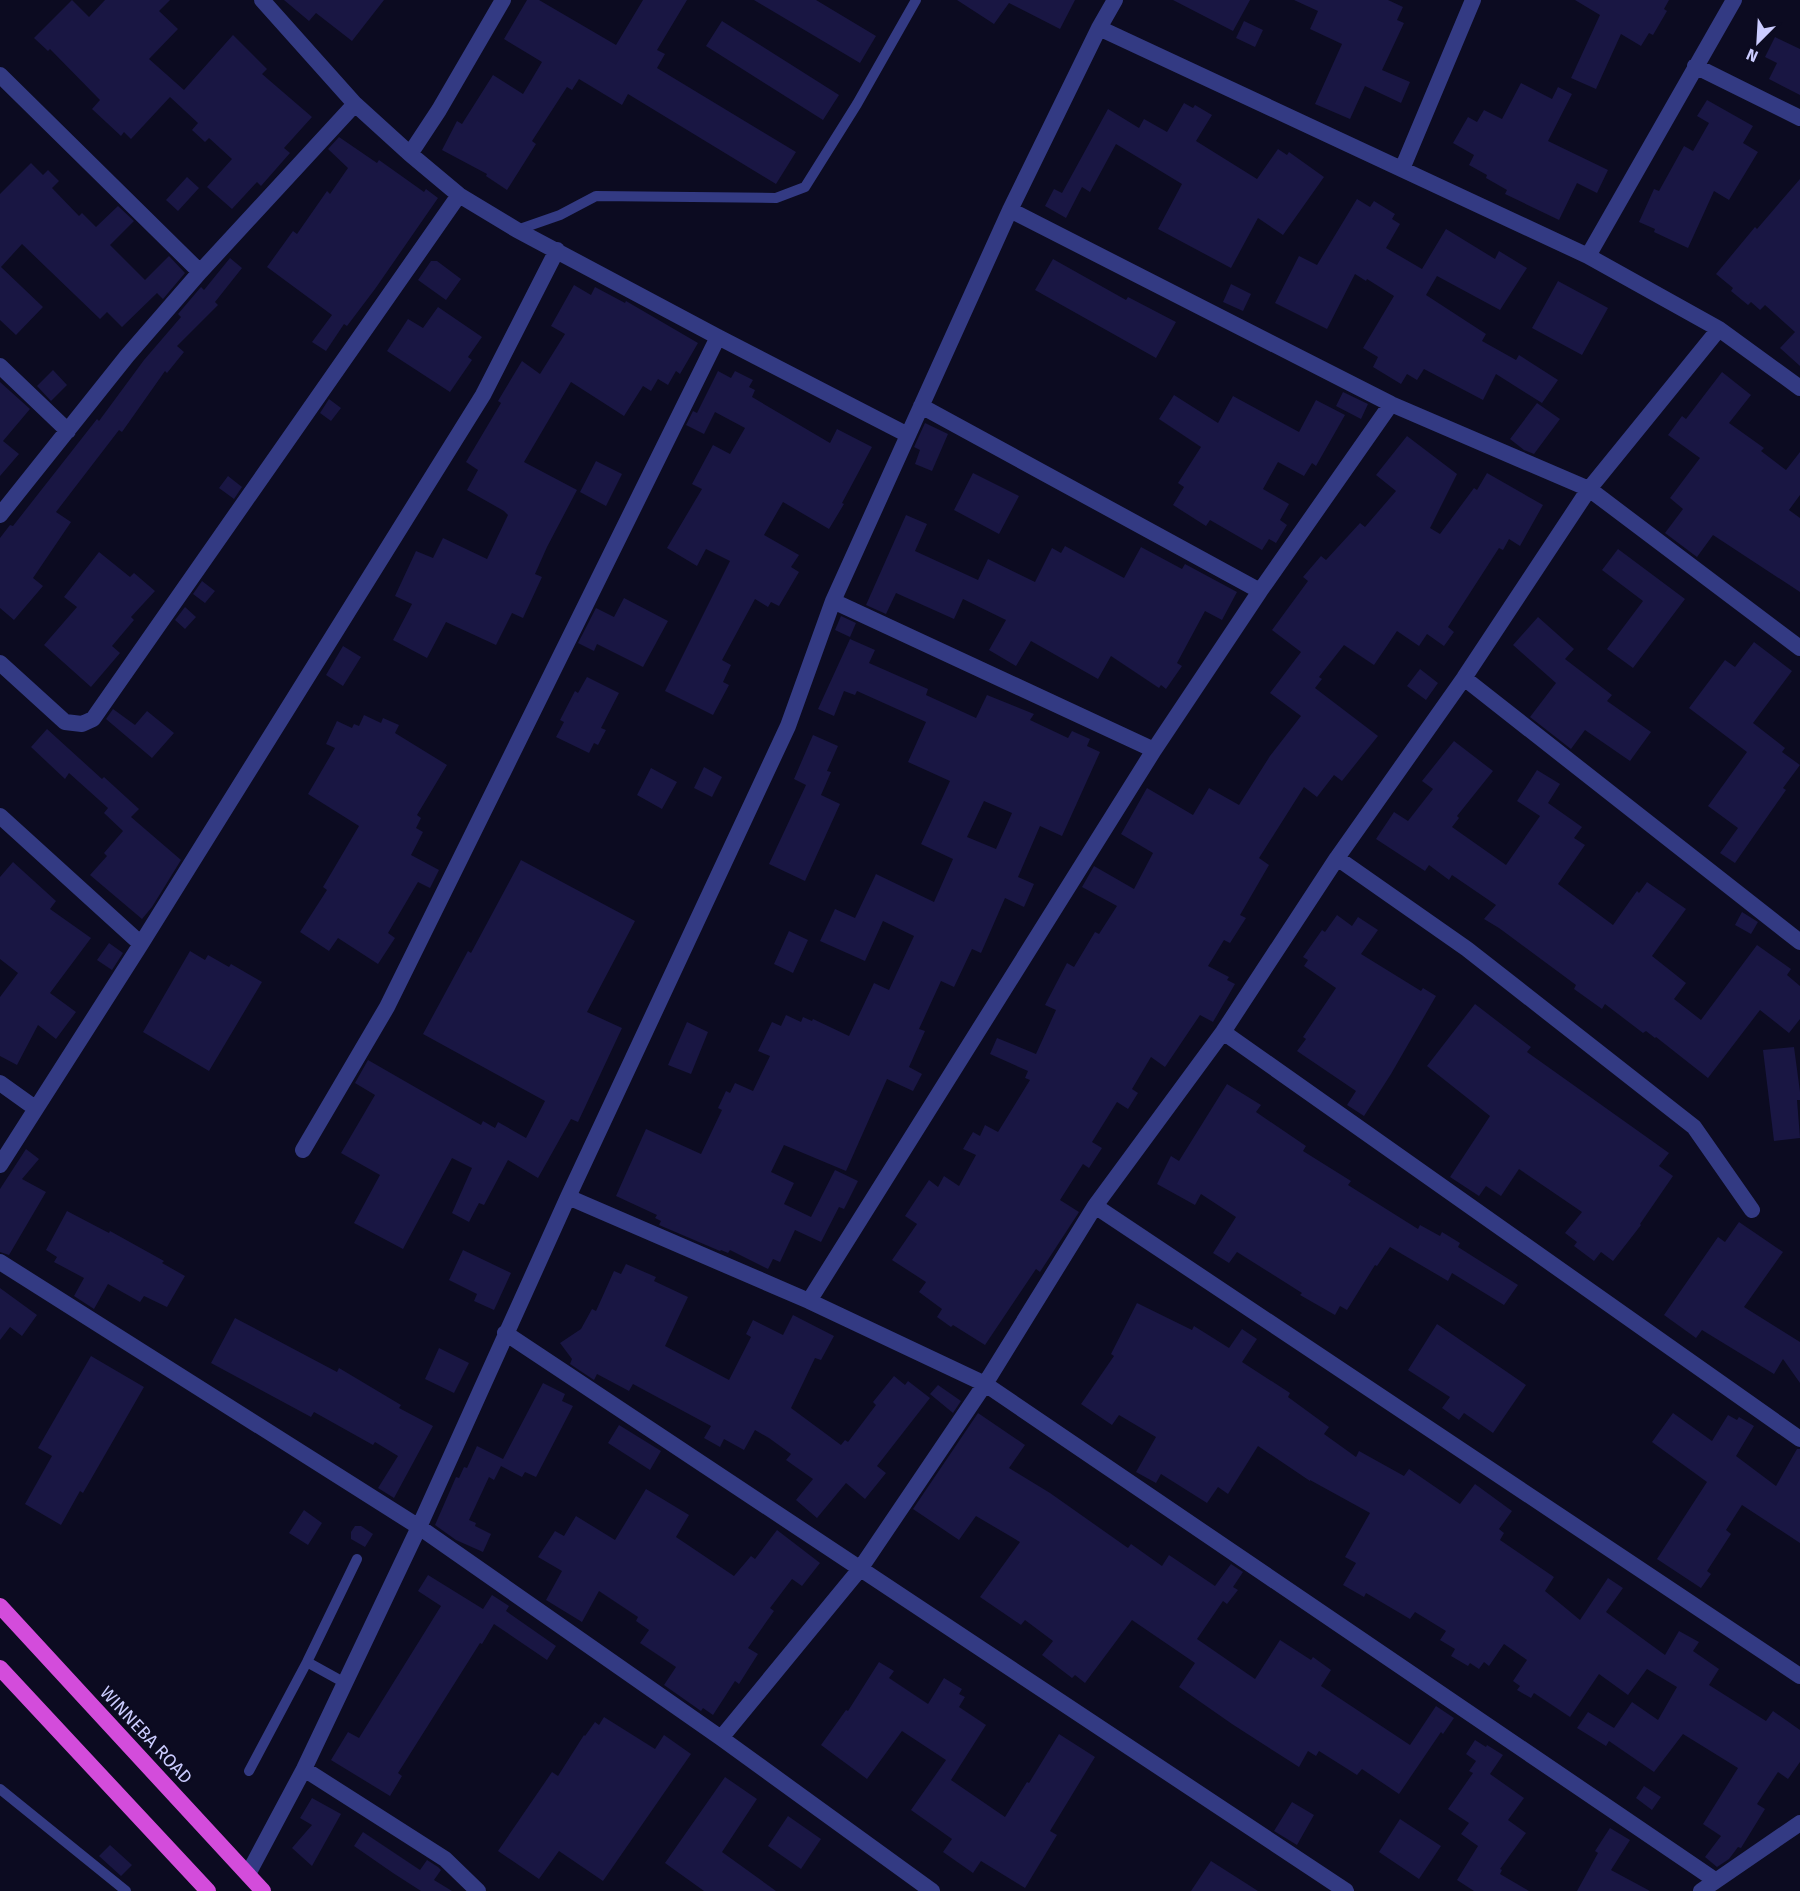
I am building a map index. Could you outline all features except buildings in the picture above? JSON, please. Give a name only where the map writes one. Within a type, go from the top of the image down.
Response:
[{"type":"highway","name":"WINNEBA ROAD","points":[[0,1606],[263,1891]]},
{"type":"highway","points":[[0,1668],[207,1891]]},
{"type":"street","points":[[262,0],[355,104],[459,195],[517,230],[908,435]]},
{"type":"street","points":[[410,154],[439,110],[503,0]]},
{"type":"street","points":[[248,1874],[304,1769],[419,1527],[568,1197],[788,726],[833,601],[1010,210],[1099,27],[1115,0]]},
{"type":"street","points":[[1588,256],[1734,0]]},
{"type":"street","points":[[1402,169],[1469,1]]},
{"type":"street","points":[[1099,27],[1588,256],[1719,329],[1800,388]]},
{"type":"street","points":[[1695,66],[1800,118]]},
{"type":"street","points":[[0,75],[200,272]]},
{"type":"street","points":[[0,515],[127,356],[200,272],[355,104]]},
{"type":"street","points":[[0,663],[65,722],[82,724],[93,719],[459,195]]},
{"type":"street","points":[[1010,210],[1391,404],[1589,489],[1800,648]]},
{"type":"street","points":[[0,1165],[141,944],[483,395],[556,250]]},
{"type":"street","points":[[721,1738],[860,1569],[984,1384],[1095,1206],[1223,1032],[1337,858],[1464,678],[1589,489],[1719,329]]},
{"type":"street","points":[[303,1150],[387,1007],[718,337]]},
{"type":"street","points":[[0,366],[68,431]]},
{"type":"street","points":[[809,1300],[1154,750],[1260,591],[1391,404]]},
{"type":"street","points":[[921,406],[1260,591]]},
{"type":"street","points":[[833,601],[1154,750]]},
{"type":"street","points":[[1464,678],[1800,942]]},
{"type":"street","points":[[0,816],[141,944]]},
{"type":"street","points":[[1337,858],[1467,949],[1694,1127],[1752,1210]]},
{"type":"street","points":[[1223,1032],[1800,1438]]},
{"type":"street","points":[[0,1083],[35,1108]]},
{"type":"street","points":[[568,1197],[809,1300],[984,1384],[1715,1880]]},
{"type":"street","points":[[1095,1206],[1800,1676]]},
{"type":"street","points":[[0,1262],[419,1527],[721,1738],[933,1891]]},
{"type":"street","points":[[505,1334],[1346,1891]]},
{"type":"street","points":[[304,1769],[445,1859],[478,1891]]},
{"type":"street","points":[[1701,1891],[1800,1823]]},
{"type":"lane","points":[[517,230],[560,214],[596,195],[776,198],[805,187],[857,104],[916,0]]},
{"type":"lane","points":[[249,1772],[307,1662],[357,1559]]},
{"type":"lane","points":[[307,1662],[345,1683]]},
{"type":"lane","points":[[0,1789],[126,1891]]}]
